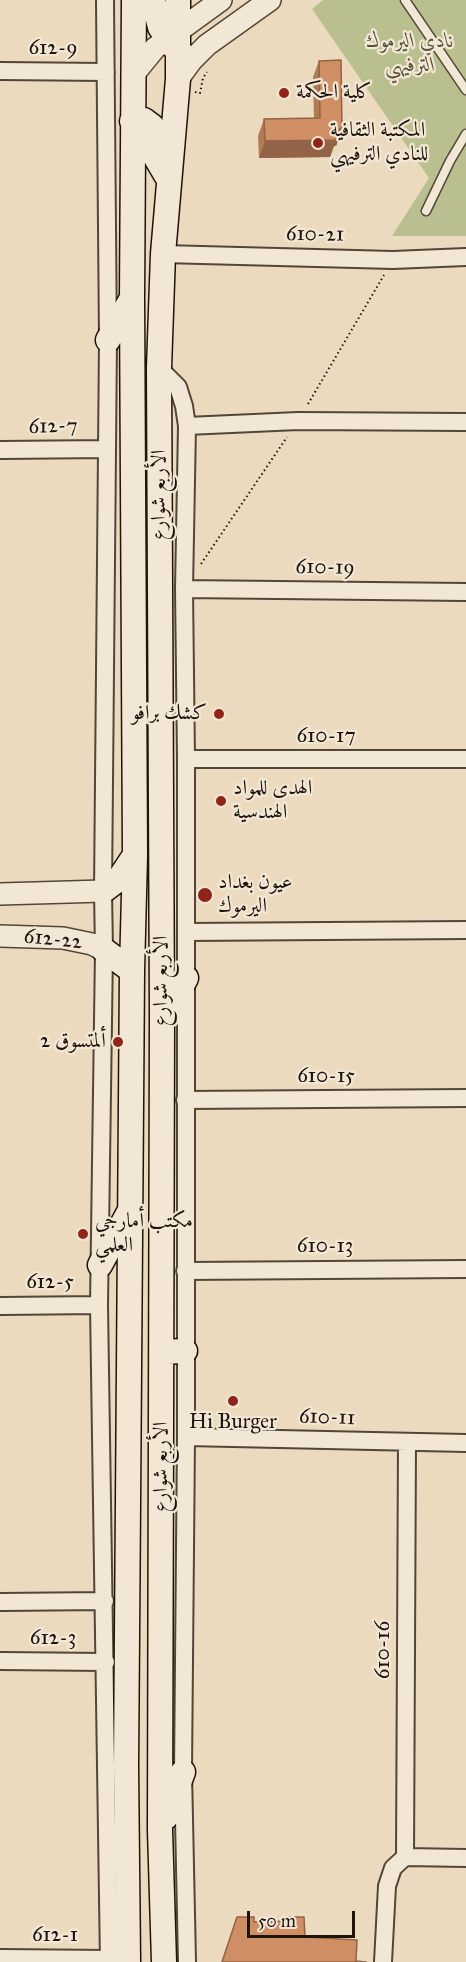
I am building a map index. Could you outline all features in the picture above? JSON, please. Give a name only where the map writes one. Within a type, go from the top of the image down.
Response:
[{"type":"main road","points":[[147,0],[166,6],[177,0]]},
{"type":"main road","points":[[147,0],[160,27],[178,52]]},
{"type":"main road","name":"الأربع شوارع","points":[[116,1961],[126,1767],[132,971],[135,855],[132,121],[133,75],[147,0]]},
{"type":"main road","name":"الأربع شوارع","points":[[164,1962],[160,1830],[174,1351],[161,1129],[159,368],[163,255],[178,52],[177,0]]},
{"type":"main road","points":[[132,121],[144,120],[152,126],[156,158],[169,179]]},
{"type":"main road","points":[[108,340],[132,298]]},
{"type":"main road","points":[[103,891],[119,879],[135,855]]},
{"type":"main road","points":[[105,950],[132,971]]},
{"type":"main road","points":[[162,1016],[176,998],[186,978]]},
{"type":"main road","points":[[132,1084],[137,1091],[145,1095],[154,1095],[162,1090]]},
{"type":"main road","points":[[132,1128],[139,1123],[147,1122],[161,1129]]},
{"type":"main road","points":[[100,1264],[130,1210]]},
{"type":"main road","points":[[108,1796],[126,1767]]},
{"type":"main road","points":[[160,1830],[183,1772]]},
{"type":"street","points":[[105,0],[108,340],[103,891],[105,950],[99,1305],[108,1796],[116,1961]]},
{"type":"street","points":[[178,52],[221,0]]},
{"type":"street","points":[[133,75],[155,48],[178,52],[207,45],[270,0]]},
{"type":"street","name":"612-9","points":[[0,71],[106,72]]},
{"type":"street","name":"610-21","points":[[163,255],[393,260],[466,257]]},
{"type":"street","points":[[159,368],[178,387],[187,426],[184,589],[187,932],[185,1271],[174,1351],[186,1437],[183,1772],[187,1962]]},
{"type":"street","points":[[187,426],[298,421],[466,422]]},
{"type":"street","name":"612-7","points":[[0,450],[106,449]]},
{"type":"street","name":"610-19","points":[[184,589],[466,592]]},
{"type":"street","name":"610-17","points":[[186,759],[466,759]]},
{"type":"street","name":"612-22","points":[[0,894],[103,891]]},
{"type":"street","points":[[187,932],[466,930]]},
{"type":"street","name":"612-22","points":[[0,936],[63,938],[92,944],[105,950]]},
{"type":"street","name":"610-15","points":[[185,1100],[466,1098]]},
{"type":"street","name":"610-13","points":[[185,1271],[466,1269]]},
{"type":"street","name":"612-5","points":[[0,1306],[99,1305]]},
{"type":"street","name":"610-11","points":[[186,1437],[466,1443]]},
{"type":"street","name":"610-16","points":[[405,1857],[407,1443]]},
{"type":"street","name":"612-3","points":[[0,1602],[105,1601]]},
{"type":"street","name":"612-3","points":[[0,1661],[106,1662]]},
{"type":"street","points":[[383,1962],[387,1886],[393,1868],[405,1857],[466,1858]]},
{"type":"street","name":"612-1","points":[[0,1958],[116,1961]]},
{"type":"lane","points":[[405,0],[466,90]]},
{"type":"lane","points":[[426,211],[466,134]]},
{"type":"green space","name":"نادي اليرموك الترفيهي","points":[[323,0],[466,0],[466,236],[392,236],[429,178],[312,9]]},
{"type":"building","points":[[341,60],[342,129],[336,129],[336,140],[265,141],[264,119],[320,118],[319,61]]},
{"type":"building","points":[[237,1917],[254,1917],[254,1922],[287,1921],[288,1917],[304,1917],[305,1937],[357,1940],[356,1961],[366,1962],[222,1962]]},
{"type":"place","name":"كلية الحكمة","points":[[284,93]]},
{"type":"place","name":"المكتبة الثقافية للنادي الترفيهي","points":[[318,143]]},
{"type":"place","name":"كشك برافو","points":[[219,714]]},
{"type":"place","name":"الهدى للمواد الهندسية","points":[[221,801]]},
{"type":"place","name":"عيون بغداد اليرموك","points":[[205,895]]},
{"type":"place","name":"ألمتسوق 2","points":[[118,1042]]},
{"type":"place","name":"مكتب أمارجي العلمي","points":[[83,1234]]},
{"type":"place","name":"Hi Burger","points":[[233,1401]]}]
